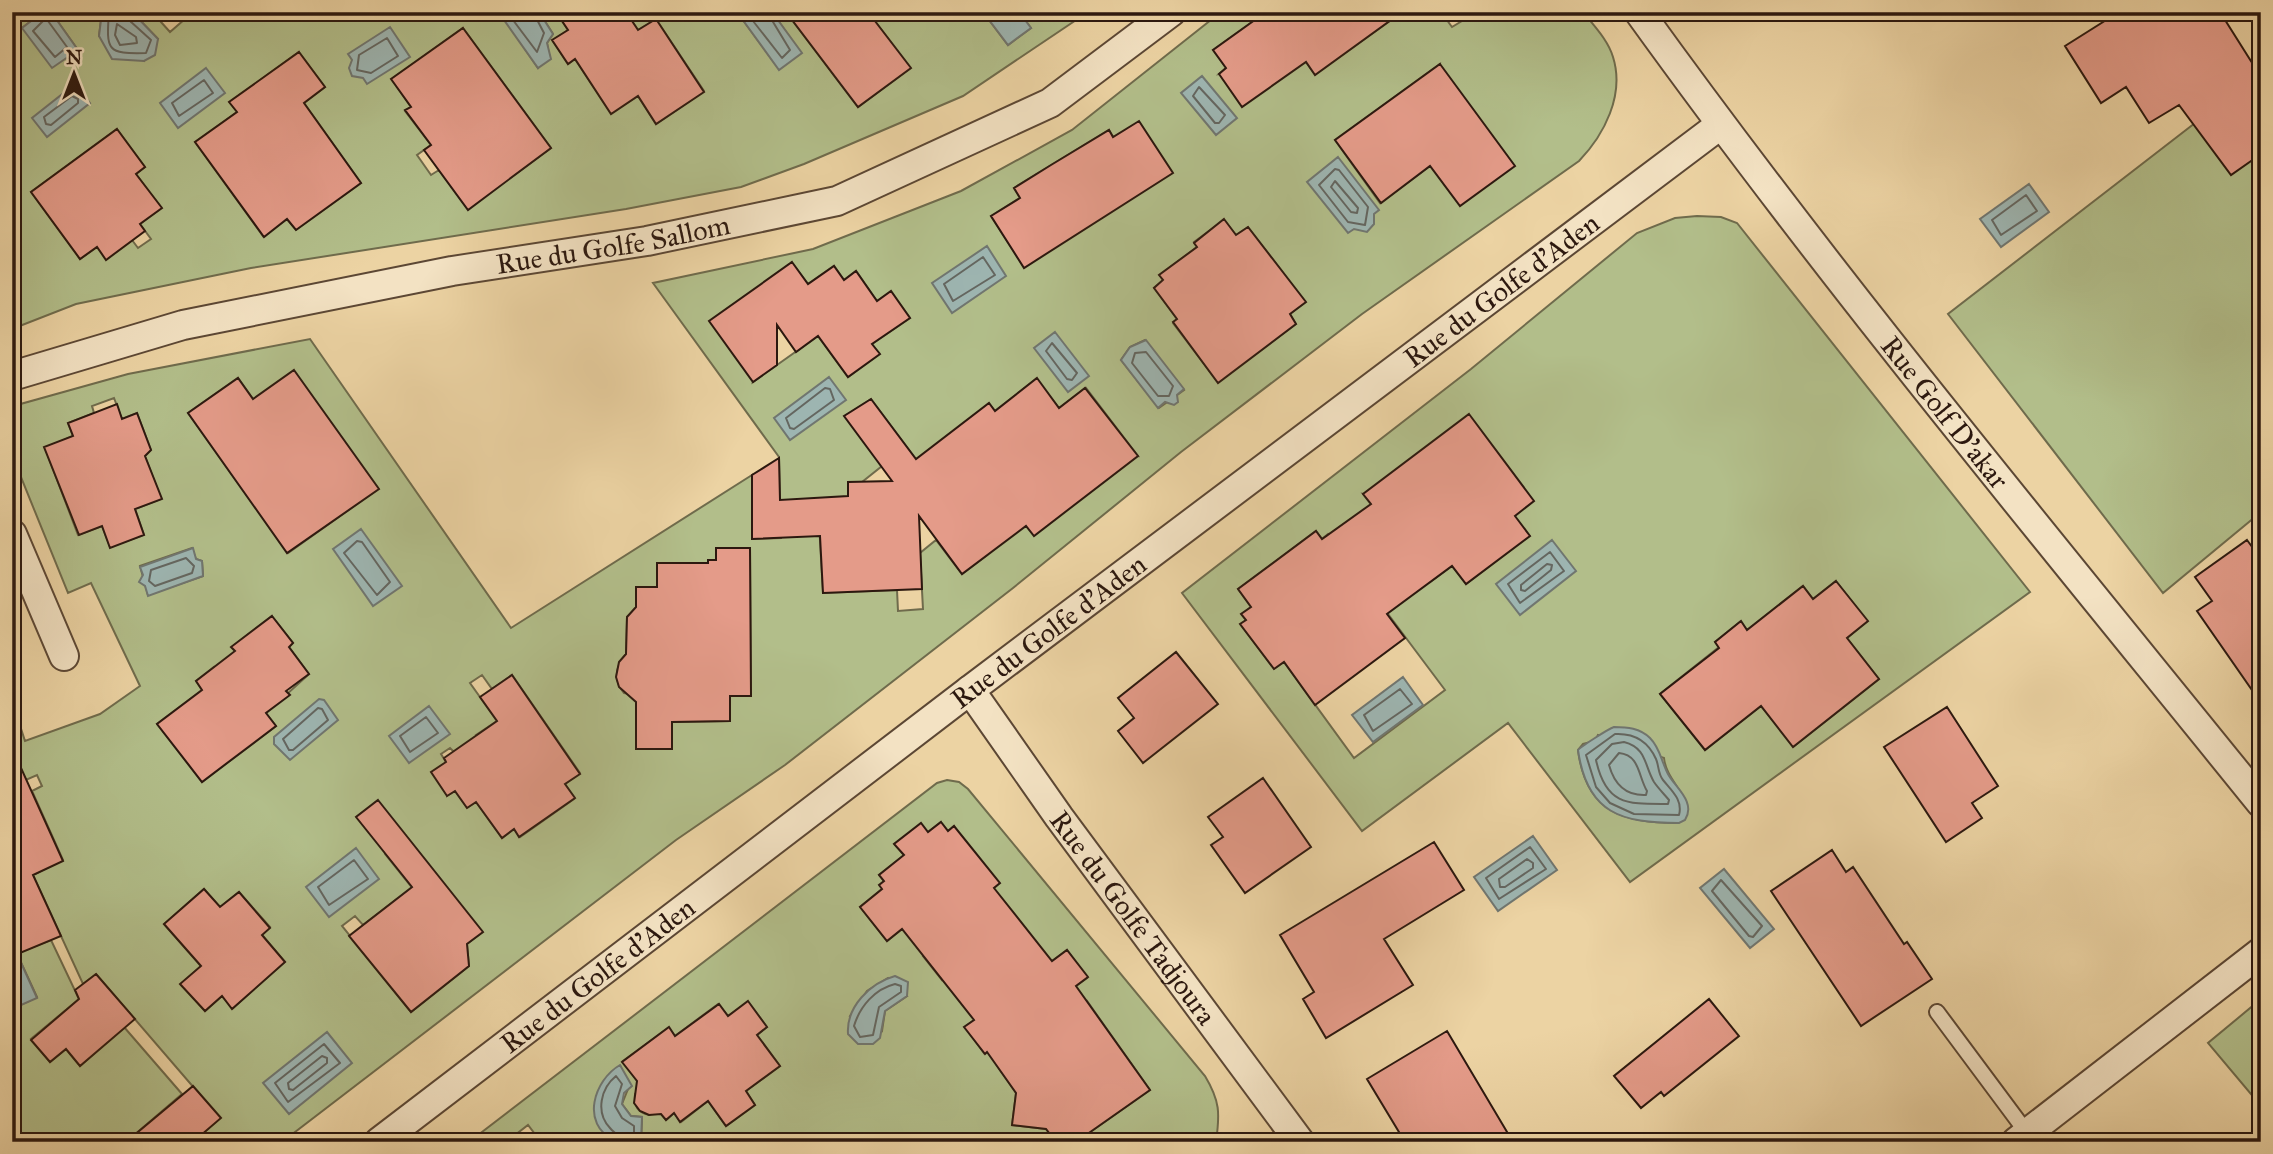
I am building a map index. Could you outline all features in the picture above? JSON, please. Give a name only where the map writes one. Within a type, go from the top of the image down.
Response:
[{"type":"street","name":"Rue du Golfe Sallom","points":[[12,376],[183,325],[452,271],[647,241],[837,201],[1050,103],[1171,12]]},
{"type":"street","name":"Rue Golf D'akar","points":[[1639,12],[1720,125],[1954,424],[2261,803]]},
{"type":"street","name":"Rue du Golfe d'Aden","points":[[379,1142],[970,690],[1720,125]]},
{"type":"street","points":[[12,534],[64,656]]},
{"type":"street","name":"Rue du Golfe Tadjoura","points":[[970,690],[1295,1140]]},
{"type":"street","points":[[2021,1138],[2261,952]]},
{"type":"lane","points":[[1937,1012],[2021,1138]]},
{"type":"green space","points":[[12,12],[43,12],[22,28],[78,50],[51,12],[102,12],[99,36],[144,61],[158,39],[132,12],[152,12],[170,32],[193,12],[500,12],[538,68],[549,55],[547,43],[553,34],[539,12],[556,12],[568,30],[553,41],[568,64],[575,59],[611,113],[638,96],[656,124],[704,91],[656,19],[638,30],[626,12],[737,12],[779,69],[801,53],[772,12],[786,12],[858,107],[910,68],[868,12],[983,12],[1008,45],[1031,28],[1019,12],[1088,12],[963,96],[804,164],[741,187],[626,209],[251,268],[76,304],[12,329]],"holes":[[[463,28],[551,148],[468,209],[439,170],[431,175],[417,155],[431,145],[405,111],[411,107],[392,79]],[[299,52],[325,87],[304,103],[361,183],[296,230],[287,219],[263,236],[195,142],[237,112],[230,102]],[[117,129],[145,167],[136,174],[161,208],[140,224],[151,239],[138,248],[132,240],[97,247],[80,259],[31,192]]]},
{"type":"green space","points":[[1221,12],[1266,12],[1213,50],[1226,68],[1219,74],[1306,62],[1315,74],[1394,18],[1390,12],[1441,12],[1452,27],[1477,12],[1583,12],[1608,45],[1616,71],[1610,114],[1597,139],[1579,161],[1362,314],[1181,452],[1013,588],[785,765],[676,840],[282,1142],[193,1142],[220,1118],[96,974],[83,984],[33,875],[63,860],[32,791],[42,786],[37,775],[12,786],[12,701],[25,741],[100,714],[140,686],[91,583],[68,593],[12,455],[12,410],[17,405],[128,374],[310,339],[511,628],[752,475],[752,539],[781,538],[779,457],[653,283],[813,249],[961,191],[1072,130]],"holes":[[[1440,64],[1430,166],[1380,203],[1335,140]],[[1109,130],[1113,137],[1024,267],[991,216],[1020,198],[1014,188]],[[1224,220],[1236,235],[1248,227],[1305,302],[1290,314],[1296,324],[1218,382],[1173,323],[1177,319],[1154,288],[1163,280],[1160,275],[1197,247],[1194,242]],[[792,263],[808,284],[834,266],[844,280],[856,271],[877,301],[891,292],[910,318],[872,344],[879,354],[848,377],[818,336],[753,382]],[[1145,340],[1184,390],[1159,408],[1121,360],[1130,347]],[[238,378],[253,399],[378,489],[288,553],[188,413]],[[1036,379],[1059,408],[1086,388],[1138,456],[958,445],[989,404],[995,411]],[[114,398],[122,419],[137,413],[151,450],[145,456],[161,499],[135,509],[144,535],[110,547],[102,526],[78,535],[45,448],[73,436],[68,423],[94,413],[92,406]],[[871,399],[987,555],[962,574],[936,540],[920,553],[923,609],[898,611],[897,590],[823,593],[819,523],[848,496],[848,483],[862,482],[882,466],[845,416]],[[192,548],[196,559],[202,561],[203,576],[148,595],[140,566]],[[716,548],[750,548],[751,695],[730,696],[730,721],[672,722],[672,748],[636,748],[636,695],[624,693],[617,678],[620,664],[626,654],[627,617],[636,609],[636,588],[657,587],[657,564],[708,573],[708,561],[716,560]],[[272,616],[293,643],[289,647],[309,674],[266,713],[276,726],[202,782],[157,724],[202,690],[196,681],[214,667],[218,672],[239,656],[232,647]],[[482,675],[492,689],[512,675],[580,773],[565,784],[574,799],[520,837],[514,829],[502,838],[476,802],[467,808],[455,791],[447,796],[446,762],[441,754],[450,748],[454,752],[484,746],[476,735],[497,721],[470,683]],[[406,836],[482,932],[467,944],[469,966],[411,1012],[342,926],[355,916],[363,925],[397,899],[422,900],[385,854]],[[204,889],[220,907],[239,892],[270,927],[262,935],[285,962],[233,1008],[222,996],[205,1011],[181,984],[201,966],[164,924]]]},
{"type":"green space","points":[[2261,72],[2261,512],[2163,593],[1948,314]]},
{"type":"green space","points":[[1721,217],[1737,223],[2030,592],[1630,882],[1508,723],[1362,831],[1182,593],[1471,369],[1637,233],[1675,218]],"holes":[[[1363,494],[1529,536],[1466,584],[1452,566],[1430,582]],[[1316,531],[1322,539],[1328,534],[1445,690],[1354,758],[1284,662],[1274,669],[1241,625],[1246,620],[1242,614],[1251,607],[1238,589]],[[1836,581],[1867,621],[1847,638],[1879,679],[1794,746],[1761,706],[1705,750],[1660,694],[1719,647],[1715,642],[1740,622],[1747,630],[1803,586],[1813,599]],[[1598,735],[1664,758],[1668,772],[1688,809],[1678,823],[1625,817],[1599,801],[1589,788],[1578,750],[1583,744],[1595,741]]]},
{"type":"green space","points":[[947,780],[959,782],[968,789],[1205,1076],[1218,1107],[1216,1142],[1076,1142],[1150,1090],[1087,1001],[996,1064],[1016,1093],[1012,1125],[1046,1129],[1056,1142],[641,1142],[642,1117],[631,1116],[622,1104],[628,1089],[620,1065],[615,1141],[618,1142],[541,1142],[528,1125],[506,1142],[469,1142],[937,783]],"holes":[[[941,822],[948,831],[954,826],[994,888],[973,956],[942,980],[923,956],[932,948],[911,922],[887,941],[860,907],[882,889],[884,881],[879,875],[904,855],[895,845],[928,832]],[[1067,950],[1087,978],[984,1053],[965,1027]],[[888,978],[907,996],[885,1011],[882,1031],[850,1016],[867,991]],[[748,1002],[767,1027],[757,1035],[780,1066],[746,1091],[755,1105],[726,1126],[708,1101],[681,1122],[674,1113],[666,1120],[659,1111],[649,1115],[639,1110],[635,1094],[642,1088],[623,1061],[668,1028],[675,1036],[718,1004],[728,1016]]]},
{"type":"green space","points":[[12,935],[20,952],[51,940],[79,999],[31,1039],[50,1062],[66,1049],[80,1066],[124,1027],[182,1094],[126,1142],[12,1142],[12,1009],[37,997],[12,943]]},
{"type":"green space","points":[[2261,999],[2261,1057],[2258,1060],[2261,1106],[2208,1043]]},
{"type":"water","points":[[43,12],[51,12],[78,50],[52,68],[22,28]]},
{"type":"water","points":[[102,12],[132,12],[158,39],[155,55],[144,61],[112,59],[99,36]]},
{"type":"water","points":[[539,12],[553,34],[547,43],[551,59],[538,68],[499,13]]},
{"type":"water","points":[[737,12],[772,12],[802,53],[779,70]]},
{"type":"water","points":[[983,12],[1019,12],[1031,28],[1008,45]]},
{"type":"water","points":[[390,27],[410,57],[367,84],[363,78],[352,76],[349,68],[352,60],[348,54]]},
{"type":"water","points":[[206,68],[225,93],[178,128],[160,103]]},
{"type":"water","points":[[1202,76],[1237,118],[1216,135],[1181,93]]},
{"type":"water","points":[[75,84],[90,103],[47,137],[32,118]]},
{"type":"water","points":[[1338,157],[1379,210],[1374,214],[1374,224],[1367,232],[1354,229],[1348,233],[1307,182]]},
{"type":"water","points":[[2029,184],[2049,212],[2001,247],[1980,219]]},
{"type":"water","points":[[987,246],[1006,276],[952,313],[932,283]]},
{"type":"water","points":[[1055,332],[1089,376],[1068,392],[1034,348]]},
{"type":"water","points":[[1146,340],[1184,389],[1177,395],[1178,402],[1174,405],[1165,402],[1158,408],[1121,360],[1130,347]]},
{"type":"water","points":[[829,377],[846,400],[790,440],[774,418]]},
{"type":"water","points":[[361,529],[402,586],[373,606],[333,549]]},
{"type":"water","points":[[1552,540],[1576,571],[1520,615],[1496,584]]},
{"type":"water","points":[[193,548],[196,559],[202,561],[203,576],[148,596],[145,586],[139,582],[143,575],[140,567]]},
{"type":"water","points":[[1403,677],[1423,705],[1373,742],[1352,715]]},
{"type":"water","points":[[319,699],[324,700],[338,720],[290,760],[274,744],[274,737]]},
{"type":"water","points":[[429,706],[450,734],[409,763],[389,736]]},
{"type":"water","points":[[1614,727],[1638,730],[1653,742],[1667,772],[1686,800],[1688,813],[1685,820],[1679,823],[1640,821],[1624,817],[1599,801],[1583,772],[1578,750]]},
{"type":"water","points":[[1533,836],[1557,870],[1498,911],[1474,877]]},
{"type":"water","points":[[356,848],[379,879],[329,917],[306,887]]},
{"type":"water","points":[[1724,869],[1774,929],[1750,948],[1700,888]]},
{"type":"water","points":[[12,943],[37,998],[12,1009]]},
{"type":"water","points":[[895,976],[908,982],[907,996],[885,1011],[880,1038],[873,1044],[858,1044],[848,1034],[848,1024],[855,1006],[861,997],[877,984]]},
{"type":"water","points":[[327,1032],[352,1063],[289,1114],[263,1083]]},
{"type":"water","points":[[620,1065],[632,1086],[624,1093],[622,1104],[631,1116],[642,1117],[641,1142],[617,1141],[603,1133],[594,1113],[594,1102],[603,1081]]},
{"type":"building","points":[[556,12],[626,12],[638,30],[656,19],[704,92],[656,124],[638,96],[611,114],[575,59],[568,64],[552,40],[568,30]]},
{"type":"building","points":[[786,12],[868,12],[911,68],[858,107]]},
{"type":"building","points":[[1266,12],[1402,12],[1315,75],[1306,62],[1242,107],[1219,74],[1226,68],[1213,50]]},
{"type":"building","points":[[2119,12],[2220,12],[2261,77],[2261,154],[2231,175],[2179,105],[2149,123],[2126,87],[2101,103],[2065,46]]},
{"type":"building","points":[[463,28],[551,148],[468,210],[424,150],[431,145],[405,110],[411,107],[391,79]]},
{"type":"building","points":[[299,52],[325,87],[304,103],[361,183],[296,230],[287,219],[264,237],[195,142],[237,112],[229,102]]},
{"type":"building","points":[[1440,64],[1515,166],[1460,206],[1430,166],[1381,203],[1335,140]]},
{"type":"building","points":[[1139,121],[1173,173],[1024,268],[991,216],[1020,198],[1014,188],[1109,130],[1113,137]]},
{"type":"building","points":[[117,129],[145,167],[136,174],[162,208],[140,224],[145,231],[106,260],[97,247],[80,259],[31,192]]},
{"type":"building","points":[[1224,219],[1236,235],[1248,227],[1306,302],[1290,314],[1296,324],[1218,383],[1173,322],[1177,319],[1154,288],[1163,280],[1159,275],[1197,247],[1194,243]]},
{"type":"building","points":[[792,262],[808,284],[834,266],[844,280],[856,271],[877,301],[891,291],[910,318],[872,344],[880,354],[848,377],[818,336],[796,352],[777,325],[777,365],[753,382],[709,321]]},
{"type":"building","points":[[294,370],[379,489],[287,553],[188,413],[238,378],[253,399]]},
{"type":"building","points":[[1037,378],[1059,408],[1085,388],[1138,456],[1034,536],[1026,526],[962,574],[919,516],[922,589],[823,593],[820,536],[752,539],[752,475],[779,458],[780,500],[848,496],[848,482],[892,481],[844,416],[871,399],[916,459],[989,403],[995,411]]},
{"type":"building","points":[[117,404],[122,419],[137,413],[151,450],[145,456],[162,499],[135,509],[144,535],[110,548],[102,526],[79,535],[44,447],[73,436],[68,423]]},
{"type":"building","points":[[1469,414],[1534,501],[1515,516],[1530,536],[1466,584],[1452,566],[1387,614],[1405,638],[1315,705],[1284,662],[1274,669],[1240,624],[1246,620],[1241,614],[1251,607],[1238,589],[1316,531],[1322,539],[1371,504],[1363,494]]},
{"type":"building","points":[[2247,540],[2261,559],[2261,703],[2197,611],[2212,601],[2195,577]]},
{"type":"building","points":[[716,548],[750,548],[751,696],[730,696],[730,721],[672,722],[672,749],[636,749],[636,702],[619,687],[616,677],[619,662],[626,654],[627,617],[636,607],[636,587],[657,587],[657,563],[708,563],[708,560],[716,560]]},
{"type":"building","points":[[1836,581],[1868,621],[1847,638],[1879,679],[1793,747],[1761,706],[1705,750],[1660,694],[1719,648],[1715,642],[1741,621],[1747,630],[1803,586],[1813,599]]},
{"type":"building","points":[[272,616],[293,643],[289,647],[309,674],[286,691],[290,695],[266,713],[276,726],[202,782],[157,724],[202,690],[196,681],[235,651],[231,647]]},
{"type":"building","points":[[1176,652],[1218,704],[1143,763],[1118,731],[1134,718],[1118,698]]},
{"type":"building","points":[[512,675],[580,774],[565,784],[575,798],[519,837],[514,829],[502,838],[476,802],[467,808],[455,791],[447,796],[431,772],[446,762],[444,758],[497,721],[480,697]]},
{"type":"building","points":[[1947,707],[1998,786],[1972,803],[1982,818],[1946,842],[1884,747]]},
{"type":"building","points":[[12,748],[63,861],[33,875],[61,936],[20,953],[12,935]]},
{"type":"building","points":[[1263,778],[1311,847],[1245,893],[1211,845],[1223,837],[1208,817]]},
{"type":"building","points":[[378,800],[483,932],[467,944],[469,966],[411,1012],[349,936],[412,887],[356,817]]},
{"type":"building","points":[[941,822],[948,831],[954,826],[1000,883],[994,888],[1052,961],[1067,950],[1088,977],[1076,986],[1150,1090],[1076,1142],[1056,1142],[1046,1129],[1012,1125],[1016,1093],[987,1052],[985,1054],[964,1027],[974,1020],[902,929],[887,941],[860,907],[882,889],[879,885],[884,881],[879,875],[904,855],[894,844],[921,823],[928,832]]},
{"type":"building","points":[[1434,842],[1464,890],[1384,939],[1413,985],[1326,1038],[1303,999],[1314,992],[1280,935]]},
{"type":"building","points":[[1832,850],[1846,872],[1853,867],[1904,944],[1907,942],[1932,979],[1861,1026],[1771,891]]},
{"type":"building","points":[[204,889],[220,907],[239,892],[270,928],[262,935],[285,962],[232,1009],[222,996],[205,1011],[180,984],[201,966],[164,924]]},
{"type":"building","points":[[96,974],[135,1019],[80,1066],[66,1049],[50,1062],[31,1040],[79,999],[75,990]]},
{"type":"building","points":[[1709,999],[1739,1036],[1664,1096],[1661,1092],[1641,1108],[1614,1076]]},
{"type":"building","points":[[748,1001],[767,1027],[757,1035],[780,1066],[746,1091],[755,1105],[726,1126],[708,1101],[680,1122],[674,1113],[666,1120],[661,1114],[649,1115],[640,1111],[634,1103],[637,1081],[622,1062],[669,1027],[675,1036],[719,1004],[728,1016]]},
{"type":"building","points":[[1447,1031],[1513,1142],[1405,1142],[1367,1079]]},
{"type":"building","points":[[193,1086],[221,1118],[193,1142],[126,1142]]}]
